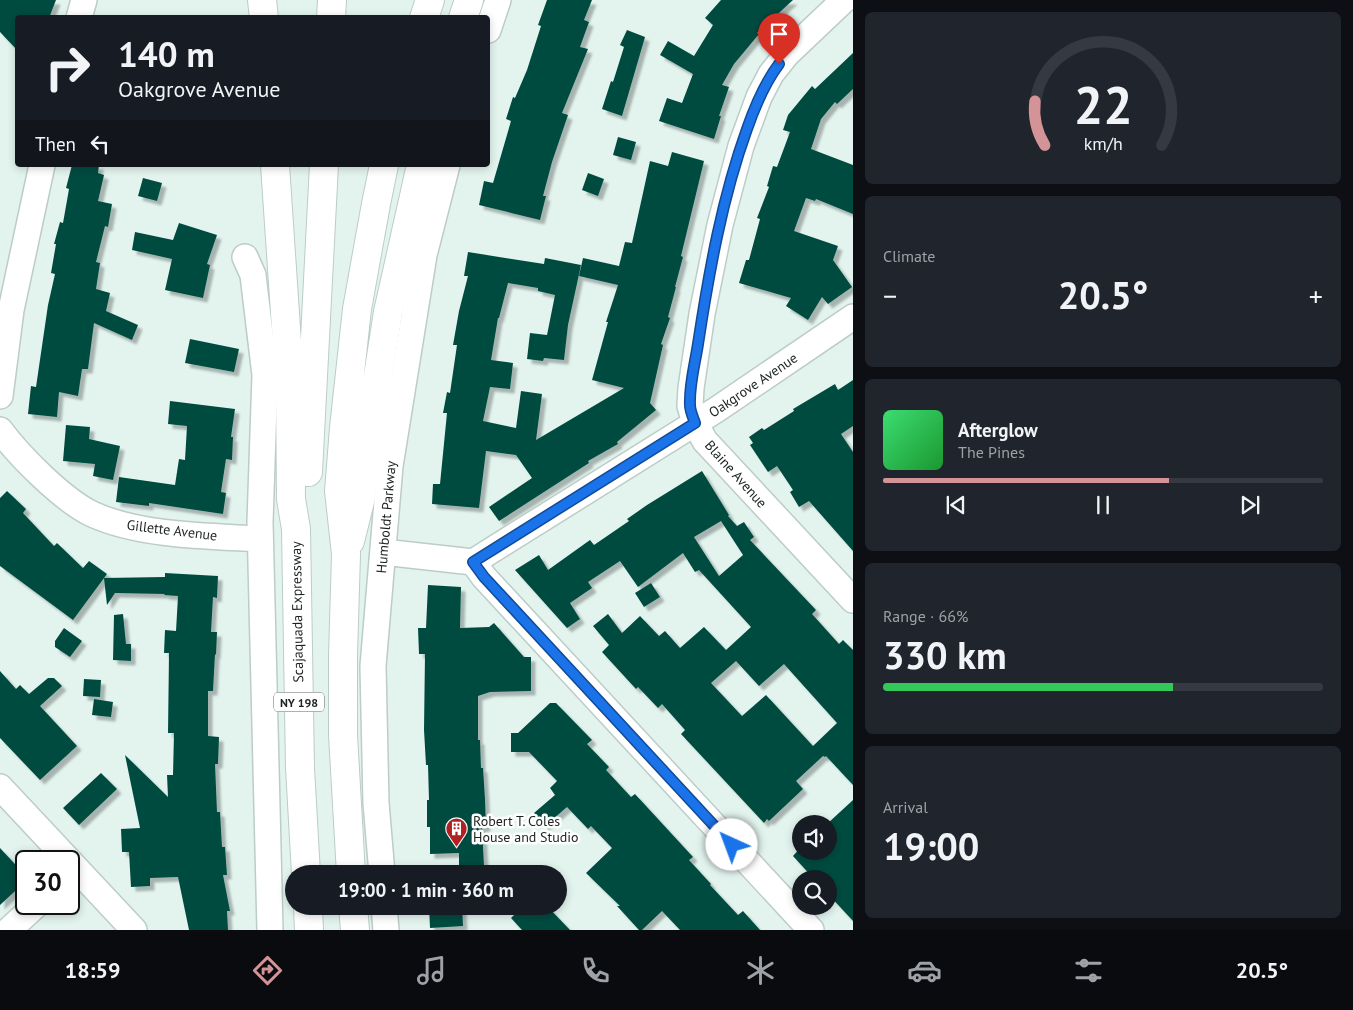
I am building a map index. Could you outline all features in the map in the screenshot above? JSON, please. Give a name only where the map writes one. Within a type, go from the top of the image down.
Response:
[{"type":"highway","points":[[262,0],[264,15]]},
{"type":"highway","points":[[331,15],[332,0]]},
{"type":"highway","points":[[425,15],[430,0]]},
{"type":"highway","points":[[464,15],[469,0]]},
{"type":"highway","points":[[275,167],[290,387],[291,499],[296,529]]},
{"type":"highway","points":[[296,529],[307,499],[324,167]]},
{"type":"highway","points":[[346,554],[339,492],[344,428],[362,275],[384,167]]},
{"type":"highway","points":[[346,554],[361,497],[388,312],[421,167]]},
{"type":"highway","name":"Scajaquada Expressway","points":[[296,529],[300,768],[305,865]]},
{"type":"highway","name":"NY 198","points":[[346,554],[343,656],[344,734],[351,865]]},
{"type":"highway","points":[[308,915],[309,930]]},
{"type":"highway","points":[[354,915],[355,930]]},
{"type":"street","points":[[80,15],[84,0]]},
{"type":"street","points":[[490,24],[498,0]]},
{"type":"street","name":"Blaine Avenue","points":[[844,0],[787,54],[771,74],[759,97],[741,146],[720,225],[702,314],[690,406],[695,423],[705,441],[853,600]]},
{"type":"street","points":[[0,396],[11,310],[42,167]]},
{"type":"street","name":"Humboldt Parkway","points":[[381,865],[376,803],[373,666],[390,466],[424,256],[446,167]]},
{"type":"street","points":[[246,257],[252,275],[265,375],[260,539],[270,930]]},
{"type":"street","name":"Oakgrove Avenue","points":[[473,562],[695,423],[853,317]]},
{"type":"street","name":"Gillette Avenue","points":[[0,430],[43,477],[72,502],[91,514],[115,523],[146,530],[260,539]]},
{"type":"street","points":[[383,552],[473,562],[484,577],[811,930]]},
{"type":"street","points":[[0,787],[54,850]]},
{"type":"street","points":[[80,879],[134,930]]},
{"type":"street","points":[[9,930],[25,915]]},
{"type":"street","points":[[385,915],[386,930]]},
{"type":"building","points":[[0,0],[56,0],[50,15],[15,15],[15,48],[0,32]]},
{"type":"building","points":[[547,0],[592,0],[584,20],[589,22],[580,47],[588,49],[562,113],[568,115],[552,162],[543,196],[546,196],[540,220],[479,205],[484,181],[493,183],[511,121],[506,119],[513,97],[515,98],[527,70],[541,26],[538,25]]},
{"type":"building","points":[[721,0],[793,0],[757,33],[759,34],[734,64],[722,85],[729,87],[719,116],[721,116],[714,139],[659,121],[667,98],[682,103],[693,74],[660,55],[668,41],[694,56],[713,25],[705,18]]},
{"type":"building","points":[[627,30],[645,37],[622,116],[602,109],[611,81],[613,82],[624,47],[620,45]]},
{"type":"building","points":[[853,53],[853,89],[837,104],[835,102],[821,119],[811,149],[853,165],[853,214],[816,199],[815,201],[806,198],[794,231],[838,246],[833,260],[852,287],[828,304],[822,297],[808,320],[786,306],[791,298],[739,283],[746,260],[749,260],[760,219],[757,218],[769,187],[767,186],[773,166],[777,167],[790,132],[783,130],[788,115],[812,86],[815,89]]},
{"type":"building","points":[[618,137],[636,142],[631,160],[613,155]]},
{"type":"building","points":[[672,152],[704,161],[681,256],[683,257],[668,317],[670,318],[661,344],[663,345],[650,403],[656,410],[617,442],[618,444],[588,461],[589,463],[499,521],[489,507],[532,478],[516,455],[486,451],[479,508],[432,504],[433,484],[440,484],[447,413],[443,413],[447,392],[450,393],[457,345],[453,345],[468,276],[464,276],[468,252],[544,264],[545,258],[581,265],[568,325],[564,360],[544,358],[543,361],[527,359],[530,333],[547,335],[555,295],[538,291],[538,288],[508,283],[498,318],[491,360],[513,363],[510,389],[490,387],[483,421],[516,428],[521,391],[542,394],[536,440],[624,388],[592,380],[608,322],[606,322],[618,285],[579,276],[583,258],[619,266],[625,242],[632,243],[650,161],[668,166]]},
{"type":"building","points":[[71,167],[99,167],[98,173],[104,175],[98,201],[112,204],[108,227],[105,226],[96,262],[100,263],[96,289],[110,293],[106,311],[138,325],[132,340],[94,323],[88,369],[82,369],[78,396],[59,392],[57,417],[28,414],[31,386],[36,387],[48,305],[55,274],[51,273],[56,244],[54,244],[60,222],[63,223],[69,189],[66,188]]},
{"type":"building","points":[[588,173],[604,179],[598,196],[582,190]]},
{"type":"building","points":[[143,178],[162,183],[157,201],[138,196]]},
{"type":"building","points":[[179,223],[217,235],[207,264],[210,265],[203,298],[165,290],[172,259],[132,250],[135,232],[173,240]]},
{"type":"building","points":[[190,339],[239,349],[234,372],[185,363]]},
{"type":"building","points":[[853,380],[853,426],[841,434],[853,452],[853,551],[809,501],[799,507],[790,492],[793,490],[777,466],[768,472],[750,445],[753,443],[749,437],[762,428],[764,430],[794,411],[793,409],[835,384],[838,390]]},
{"type":"building","points":[[170,401],[235,409],[231,437],[233,437],[232,460],[226,459],[221,492],[226,493],[223,514],[149,503],[149,506],[116,502],[119,477],[175,485],[179,459],[185,460],[187,426],[168,424]]},
{"type":"building","points":[[66,425],[90,427],[89,439],[120,446],[113,480],[93,476],[95,464],[63,461]]},
{"type":"building","points":[[702,471],[728,516],[737,526],[744,522],[754,537],[750,540],[816,610],[812,614],[839,644],[843,640],[853,650],[853,785],[826,756],[823,756],[796,781],[803,789],[769,821],[767,819],[764,823],[681,734],[685,730],[662,704],[658,708],[638,687],[636,689],[602,652],[609,645],[593,626],[608,614],[622,633],[640,616],[659,636],[665,631],[680,648],[704,627],[726,650],[751,627],[699,570],[695,572],[683,553],[638,587],[620,561],[588,582],[592,588],[570,603],[580,619],[567,628],[515,570],[539,555],[548,570],[590,540],[594,545],[629,521],[627,519]],"holes":[[[721,521],[743,555],[719,576],[694,537]],[[736,661],[759,686],[784,664],[837,723],[813,746],[766,695],[742,716],[711,683]]]},
{"type":"building","points":[[7,491],[26,509],[23,513],[54,546],[57,543],[83,568],[89,561],[107,574],[73,620],[0,566],[0,498]]},
{"type":"building","points":[[165,573],[218,576],[217,598],[213,597],[211,632],[217,632],[213,691],[208,691],[208,736],[219,737],[218,764],[215,764],[217,812],[220,812],[222,847],[225,847],[227,875],[223,875],[230,911],[227,911],[228,930],[189,930],[178,877],[150,878],[150,886],[131,887],[129,852],[122,852],[121,829],[140,828],[125,755],[168,797],[167,775],[173,775],[174,733],[168,733],[169,653],[164,653],[165,630],[176,631],[178,596],[115,593],[107,605],[104,578],[165,577]]},
{"type":"building","points":[[651,583],[660,597],[644,607],[635,593]]},
{"type":"building","points":[[428,585],[461,587],[460,628],[489,627],[494,623],[524,657],[531,657],[531,691],[490,692],[478,696],[478,740],[480,740],[481,768],[483,768],[486,827],[482,827],[484,865],[459,865],[459,853],[430,854],[430,827],[427,827],[427,800],[429,800],[428,765],[426,765],[424,730],[425,654],[419,654],[418,628],[426,628]]},
{"type":"building","points":[[123,614],[126,644],[131,644],[131,661],[113,660],[114,615]]},
{"type":"building","points":[[64,628],[82,641],[70,657],[55,647],[55,641]]},
{"type":"building","points":[[0,671],[16,689],[20,685],[29,694],[48,678],[54,678],[62,686],[40,706],[77,746],[40,780],[0,738]]},
{"type":"building","points":[[84,679],[101,680],[100,697],[83,696]]},
{"type":"building","points":[[94,699],[113,702],[111,717],[92,715]]},
{"type":"building","points":[[550,703],[556,703],[592,740],[587,744],[609,767],[606,770],[631,797],[635,794],[693,857],[689,860],[710,885],[738,915],[743,911],[760,930],[680,930],[662,911],[642,930],[639,930],[617,906],[620,906],[586,873],[612,848],[591,826],[588,829],[567,807],[545,826],[534,813],[555,795],[550,788],[557,781],[529,752],[511,752],[511,733],[518,733]]},
{"type":"building","points":[[101,773],[117,789],[79,825],[63,808]]},
{"type":"building","points":[[853,800],[853,921],[837,904],[837,870],[806,870],[797,860],[837,860],[837,815]]},
{"type":"building","points":[[0,848],[15,864],[15,891],[0,905]]},
{"type":"building","points":[[429,915],[462,915],[463,926],[430,928]]},
{"type":"building","points":[[514,915],[556,915],[570,930],[522,930],[511,918]]},
{"type":"place","name":"Robert T. Coles House and Studio","points":[[457,848]]},
{"type":"route","points":[[732,845],[484,577],[473,562],[695,423],[690,406],[691,388],[702,314],[724,206],[741,146],[759,97],[771,74],[779,64]]}]
